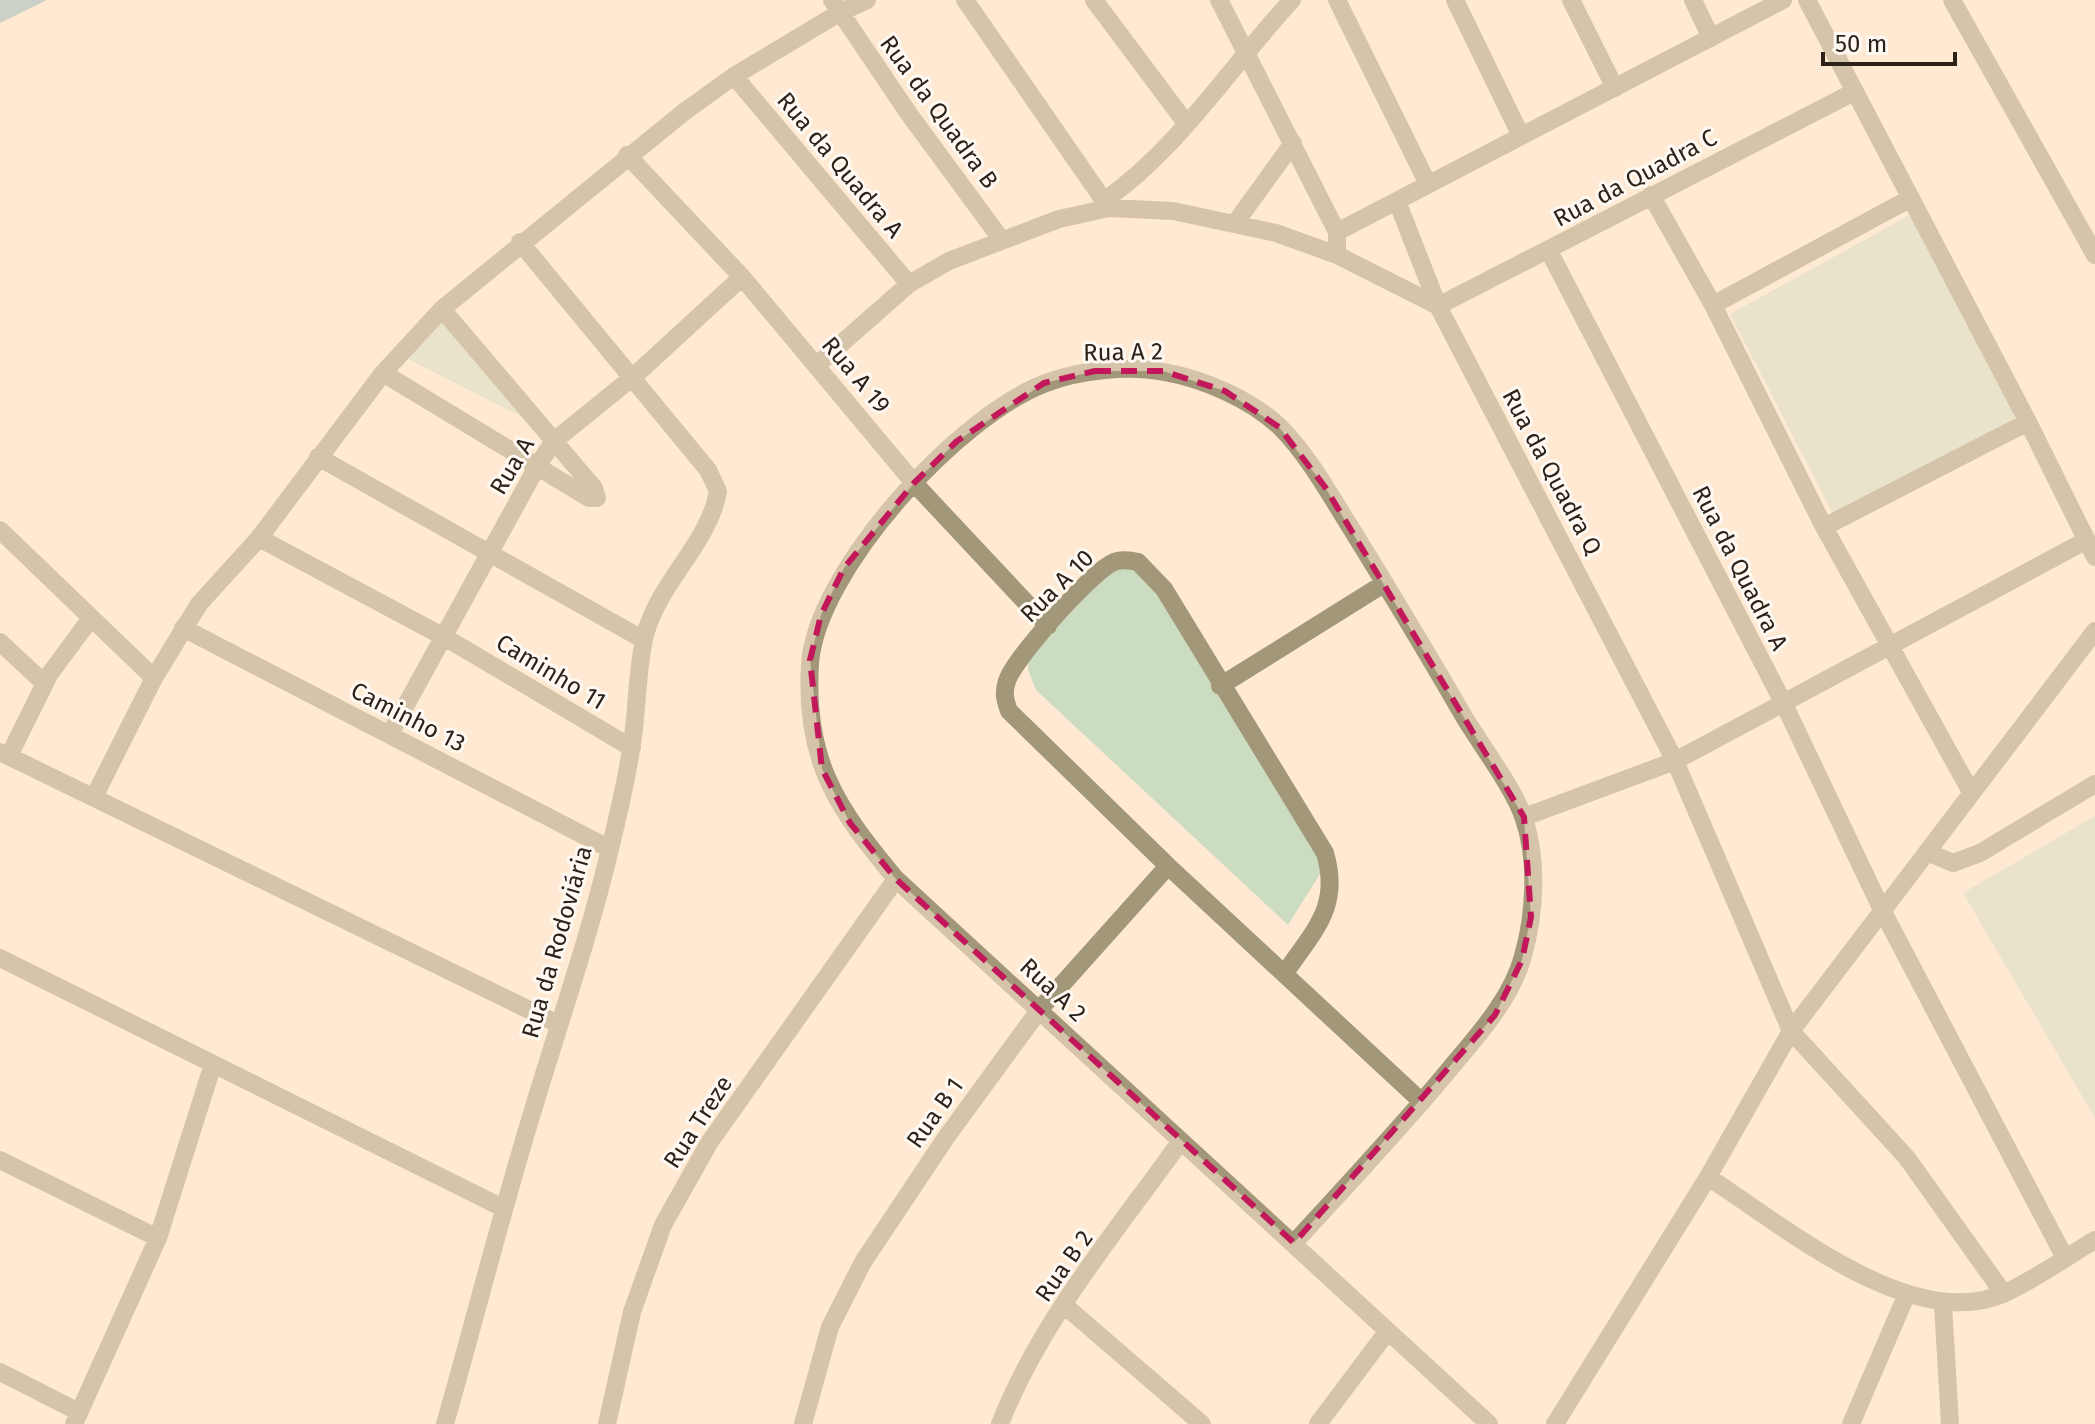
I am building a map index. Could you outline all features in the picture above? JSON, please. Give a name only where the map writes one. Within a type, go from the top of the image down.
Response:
[{"type":"street","points":[[94,797],[183,628],[214,586],[259,538],[383,373],[442,309],[627,155],[734,76],[835,6],[867,0]]},
{"type":"street","points":[[965,0],[1107,204]]},
{"type":"street","points":[[1094,0],[1186,123]]},
{"type":"street","points":[[1219,0],[1337,232],[1337,255]]},
{"type":"street","points":[[1107,204],[1186,123],[1244,51],[1292,0]]},
{"type":"street","points":[[1337,0],[1428,184]]},
{"type":"street","points":[[1455,0],[1521,136]]},
{"type":"street","points":[[1571,0],[1615,88]]},
{"type":"street","points":[[1693,0],[1711,38]]},
{"type":"street","points":[[1337,232],[1783,0]]},
{"type":"street","points":[[1524,817],[1675,761],[1890,645],[2091,548],[1807,0]]},
{"type":"street","points":[[1952,0],[2095,255]]},
{"type":"street","name":"Rua da Quadra B","points":[[835,6],[1001,239]]},
{"type":"street","name":"Rua da Quadra A","points":[[734,76],[909,284]]},
{"type":"street","name":"Rua da Quadra C","points":[[1438,306],[1854,92]]},
{"type":"street","points":[[1236,222],[1293,143]]},
{"type":"street","name":"Rua A 19","points":[[627,155],[742,277],[914,483],[1048,626]]},
{"type":"street","points":[[1651,195],[1713,305],[1824,527],[1971,792]]},
{"type":"street","points":[[1713,305],[1911,198]]},
{"type":"street","name":"Rua da Quadra Q","points":[[1397,201],[1438,306],[1675,761],[1791,1031],[1907,1158],[2004,1294]]},
{"type":"street","points":[[817,365],[909,284],[949,261],[1001,239],[1107,204],[1236,222],[1337,255],[1438,306]]},
{"type":"street","points":[[520,242],[633,377]]},
{"type":"street","name":"Rua da Quadra A","points":[[1549,251],[1784,704],[1882,910],[2065,1258]]},
{"type":"street","name":"Rua A","points":[[390,734],[554,441],[633,377],[742,277]]},
{"type":"street","points":[[383,373],[589,498],[597,498],[594,488],[442,309]]},
{"type":"street","name":"Rua A 2","points":[[1294,1243],[1422,1102],[1495,1015],[1522,960],[1531,917],[1532,868],[1524,817],[1325,487],[1279,427],[1225,391],[1163,371],[1095,371],[1044,383],[966,433],[914,483],[844,568],[821,615],[810,660],[811,714],[822,769],[850,823],[896,879],[1489,1424]]},
{"type":"street","name":"Rua da Rodoviária","points":[[445,1424],[503,1208],[558,1024],[587,940],[632,748],[644,640],[659,598],[711,515],[718,491],[715,480],[633,377]]},
{"type":"street","points":[[1824,527],[2028,422]]},
{"type":"street","points":[[318,457],[644,640]]},
{"type":"street","points":[[0,530],[154,678]]},
{"type":"street","name":"Caminho 11","points":[[259,538],[446,638],[632,748]]},
{"type":"street","name":"Rua A 10","points":[[1285,973],[1321,920],[1331,898],[1332,877],[1325,853],[1220,686],[1164,589],[1138,562],[1114,562],[1099,571],[1048,626],[1007,678],[1004,696],[1009,711],[1168,866],[1422,1102]]},
{"type":"street","points":[[1220,686],[1385,583]]},
{"type":"street","points":[[91,618],[44,683],[4,754],[558,1024]]},
{"type":"street","name":"Caminho 13","points":[[183,628],[610,849]]},
{"type":"street","points":[[1555,1424],[1708,1177],[1791,1031],[2095,631]]},
{"type":"street","points":[[0,642],[44,683]]},
{"type":"street","points":[[1927,852],[1953,863],[1980,853],[2095,784]]},
{"type":"street","name":"Rua B 1","points":[[803,1424],[830,1327],[863,1262],[945,1139],[1040,1009],[1168,866]]},
{"type":"street","name":"Rua Treze","points":[[607,1424],[632,1312],[663,1225],[709,1143],[896,879]]},
{"type":"street","points":[[0,958],[503,1208]]},
{"type":"street","points":[[0,1372],[77,1418],[158,1238],[213,1064]]},
{"type":"street","name":"Rua B 2","points":[[1000,1424],[1017,1381],[1064,1305],[1180,1142]]},
{"type":"street","points":[[0,1160],[158,1238]]},
{"type":"street","points":[[1708,1177],[1863,1277],[1906,1296],[1943,1304],[2004,1294],[2095,1240]]},
{"type":"street","points":[[1851,1424],[1906,1296]]},
{"type":"street","points":[[1943,1304],[1950,1424]]},
{"type":"street","points":[[1064,1305],[1202,1424]]},
{"type":"street","points":[[1318,1424],[1387,1332]]},
{"type":"highlighted area","points":[[1095,371],[1163,371],[1225,391],[1279,427],[1325,487],[1524,817],[1531,917],[1522,960],[1495,1015],[1294,1243],[896,879],[850,823],[822,769],[810,660],[821,615],[844,568],[914,483],[957,441],[1044,383]]},
{"type":"green space","points":[[1912,214],[2018,417],[1833,514],[1730,314]]},
{"type":"green space","points":[[442,320],[535,423],[408,359]]},
{"type":"green space","points":[[1114,566],[1148,568],[1325,866],[1288,925],[1036,690],[1028,670],[1029,658]]},
{"type":"green space","points":[[2095,816],[2095,1118],[1963,893]]},
{"type":"water","points":[[0,0],[47,0],[0,23]]}]
